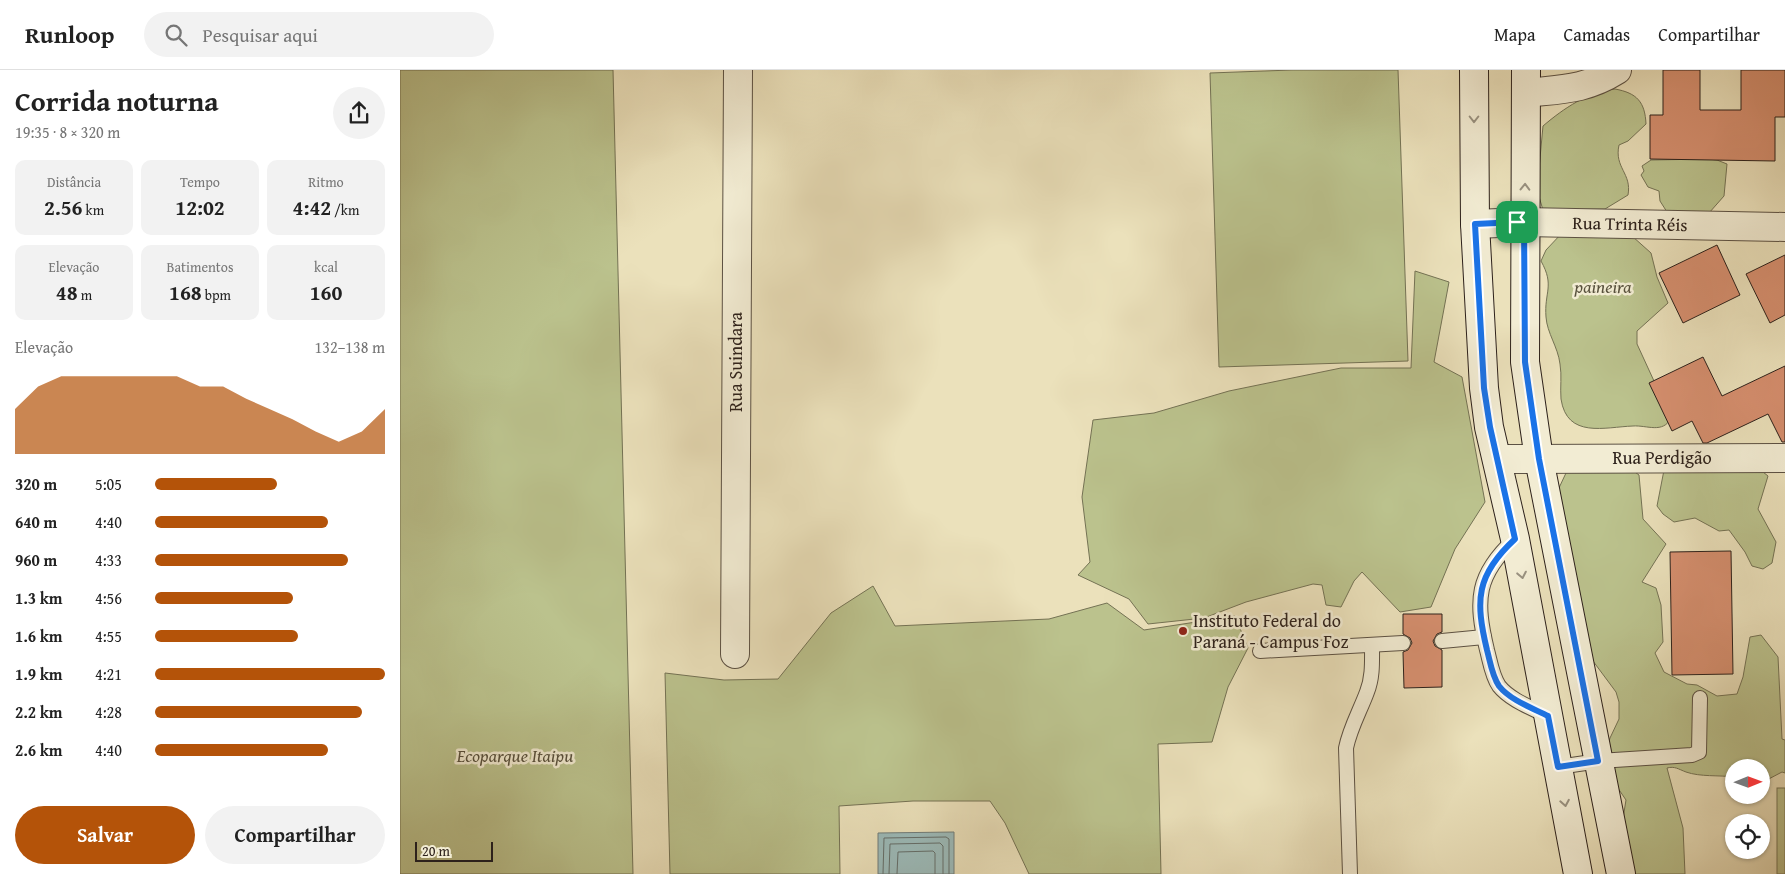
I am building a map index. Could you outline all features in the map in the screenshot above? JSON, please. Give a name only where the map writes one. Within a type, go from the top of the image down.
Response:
[{"type":"street","name":"Rua Suindara","points":[[735,654],[738,70]]},
{"type":"street","points":[[1474,70],[1475,224],[1484,388],[1490,427],[1515,539],[1578,874]]},
{"type":"street","points":[[1617,70],[1600,81],[1578,88],[1526,81],[1524,222],[1525,362],[1539,459],[1621,874]]},
{"type":"street","name":"Rua Trinta Réis","points":[[1475,224],[1524,222],[1784,223]]},
{"type":"street","name":"Rua Perdigão","points":[[1497,459],[1785,458]]},
{"type":"lane","points":[[1515,539],[1486,573],[1481,586],[1480,600],[1484,637],[1493,674],[1500,686],[1510,696],[1548,716]]},
{"type":"lane","points":[[1442,641],[1484,637]]},
{"type":"lane","points":[[1260,651],[1403,643]]},
{"type":"lane","points":[[1350,874],[1346,748],[1349,734],[1368,691],[1372,672],[1372,645]]},
{"type":"lane","points":[[1558,767],[1598,761],[1692,755],[1699,752],[1700,698]]},
{"type":"green space","name":"Ecoparque Itaipu","points":[[400,70],[613,70],[633,874],[400,874]]},
{"type":"green space","points":[[1292,70],[1398,70],[1408,361],[1219,367],[1210,73]]},
{"type":"green space","points":[[1615,89],[1629,93],[1642,104],[1646,124],[1628,141],[1619,145],[1619,159],[1628,181],[1628,195],[1605,209],[1543,210],[1537,190],[1543,126],[1559,113],[1586,97]]},
{"type":"green space","points":[[1708,159],[1727,164],[1724,196],[1709,213],[1667,212],[1660,201],[1659,191],[1648,187],[1641,175],[1644,171],[1642,166],[1651,160]]},
{"type":"green space","name":"paineira","points":[[1562,233],[1632,236],[1651,253],[1657,277],[1668,303],[1637,331],[1637,344],[1671,418],[1664,426],[1654,428],[1633,426],[1589,428],[1571,420],[1565,412],[1561,399],[1559,358],[1548,329],[1546,317],[1548,283],[1541,261],[1546,250]]},
{"type":"green space","points":[[1415,271],[1449,282],[1434,362],[1462,377],[1485,502],[1455,549],[1431,607],[1400,612],[1362,572],[1354,581],[1341,607],[1326,605],[1322,585],[1313,584],[1246,602],[1204,618],[1148,624],[1129,599],[1078,575],[1090,562],[1082,497],[1093,420],[1154,413],[1229,391],[1341,368],[1411,368]]},
{"type":"green space","points":[[1748,460],[1768,476],[1758,509],[1776,542],[1772,563],[1763,569],[1752,566],[1745,552],[1729,530],[1719,531],[1695,518],[1674,522],[1663,514],[1657,506],[1665,465]]},
{"type":"green space","points":[[1620,461],[1639,475],[1643,519],[1666,544],[1642,582],[1656,588],[1661,605],[1663,642],[1655,653],[1664,672],[1687,684],[1697,685],[1717,696],[1737,694],[1743,677],[1750,637],[1761,635],[1778,657],[1782,739],[1785,740],[1785,773],[1782,772],[1770,778],[1770,759],[1725,759],[1725,777],[1697,775],[1674,768],[1667,768],[1683,828],[1685,874],[1628,874],[1619,843],[1626,800],[1607,772],[1607,748],[1619,719],[1619,702],[1616,692],[1590,657],[1558,490],[1566,473],[1573,464]]},
{"type":"green space","points":[[873,586],[895,626],[1049,619],[1107,603],[1144,630],[1235,616],[1248,648],[1228,687],[1212,742],[1158,744],[1161,874],[1029,874],[1005,823],[990,801],[913,801],[839,806],[840,874],[670,874],[665,673],[724,680],[778,679],[831,613]]},
{"type":"green space","points":[[1777,788],[1785,788],[1785,874],[1777,874]]},
{"type":"water","points":[[954,832],[954,874],[878,874],[878,833]]},
{"type":"building","points":[[1663,70],[1700,70],[1700,110],[1741,110],[1741,70],[1785,70],[1785,117],[1775,117],[1775,161],[1650,159],[1650,115],[1663,115]]},
{"type":"building","points":[[1717,245],[1740,295],[1683,323],[1659,273]]},
{"type":"building","points":[[1785,255],[1785,315],[1770,323],[1746,274]]},
{"type":"building","points":[[1703,357],[1722,396],[1785,366],[1785,442],[1782,442],[1768,414],[1707,443],[1703,443],[1692,421],[1672,431],[1649,383]]},
{"type":"building","points":[[1731,551],[1733,674],[1672,675],[1670,552]]},
{"type":"building","points":[[1403,614],[1442,614],[1442,632],[1437,634],[1433,641],[1435,646],[1442,650],[1442,687],[1404,688],[1403,652],[1408,650],[1412,643],[1410,638],[1403,634]]},
{"type":"place","name":"Instituto Federal do Paraná - Campus Foz","points":[[1183,631]]},
{"type":"route","points":[[1517,222],[1524,222],[1525,362],[1539,459],[1598,761],[1558,767],[1548,716],[1510,696],[1500,686],[1493,674],[1484,637],[1480,600],[1481,586],[1486,573],[1515,539],[1490,427],[1484,388],[1475,224],[1517,222]]}]
